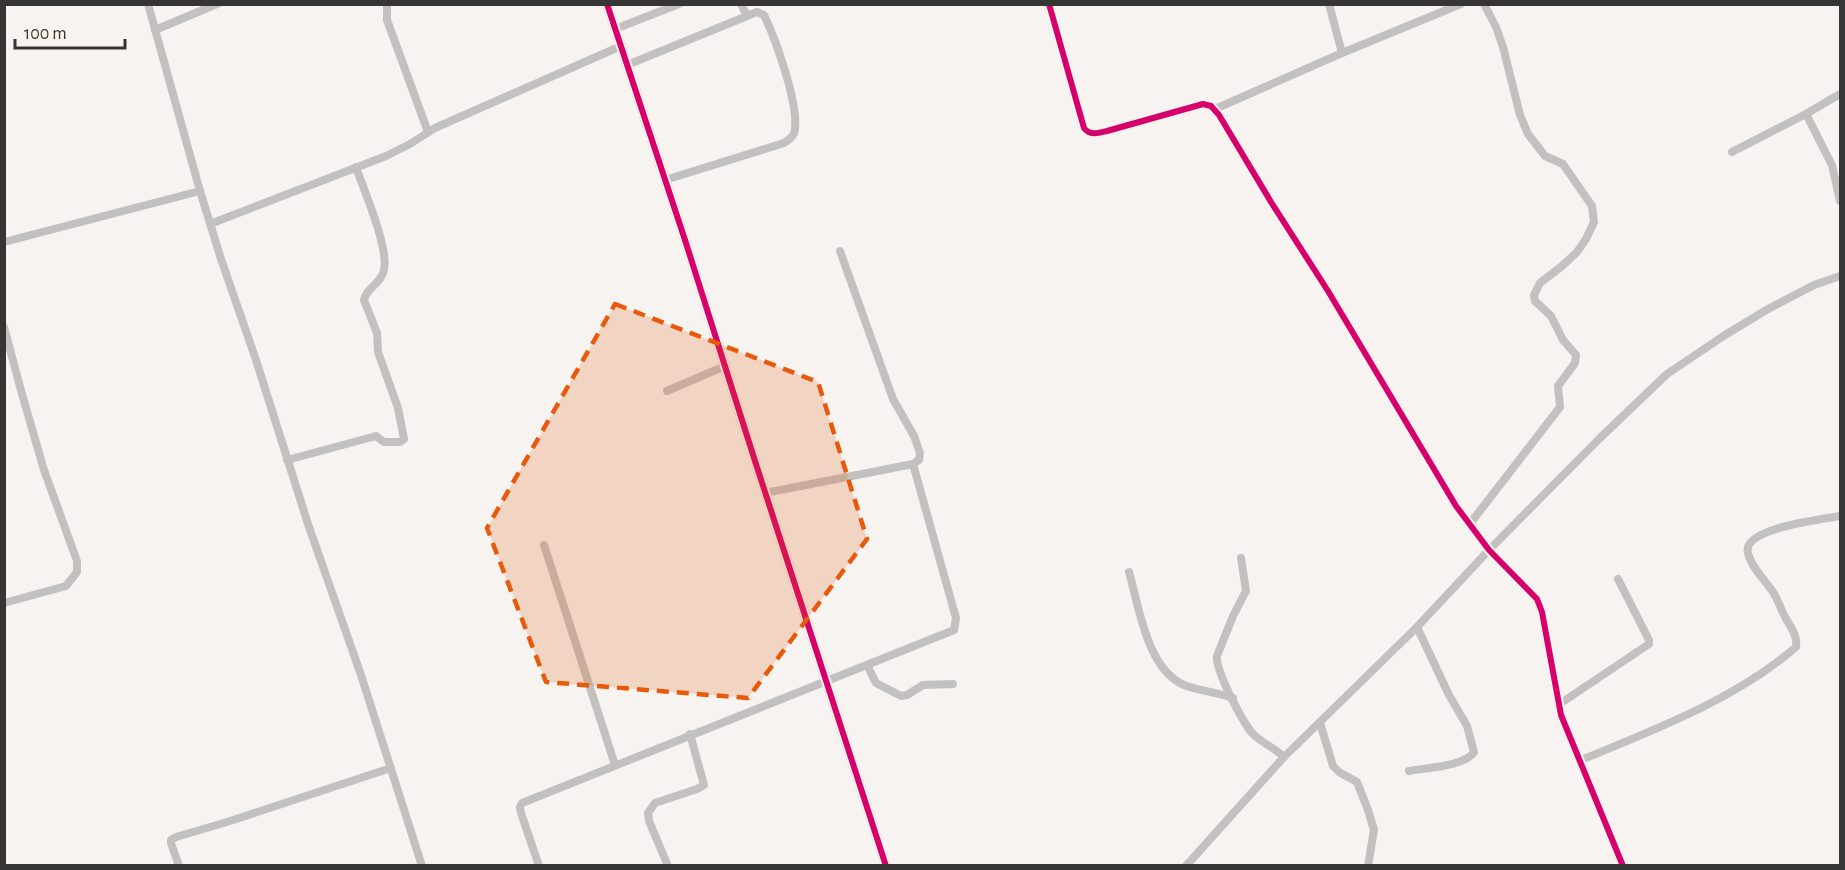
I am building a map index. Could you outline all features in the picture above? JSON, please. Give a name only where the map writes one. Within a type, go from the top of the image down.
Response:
[{"type":"street","points":[[148,4],[210,224],[422,866]]},
{"type":"street","points":[[155,30],[217,4]]},
{"type":"street","points":[[387,4],[387,20],[428,132]]},
{"type":"street","points":[[607,4],[886,866]]},
{"type":"street","points":[[615,29],[679,4]]},
{"type":"street","points":[[741,4],[747,16]]},
{"type":"street","points":[[1049,4],[1084,128],[1088,132],[1098,134],[1203,104],[1215,109],[1328,291],[1456,506],[1490,550],[1537,599],[1558,705],[1623,866]]},
{"type":"street","points":[[1329,4],[1342,52]]},
{"type":"street","points":[[1215,109],[1342,52],[1461,4]]},
{"type":"street","points":[[1469,525],[1560,407],[1558,386],[1575,363],[1576,355],[1563,340],[1551,316],[1535,301],[1534,296],[1540,283],[1577,252],[1594,222],[1592,206],[1579,184],[1563,164],[1545,156],[1528,134],[1520,115],[1503,47],[1484,4]]},
{"type":"street","points":[[627,65],[757,12],[762,13],[771,29],[790,94],[795,132],[784,143],[665,180]]},
{"type":"street","points":[[210,224],[386,156],[428,132],[621,46]]},
{"type":"street","points":[[1732,152],[1806,114],[1840,93]]},
{"type":"street","points":[[1806,114],[1832,165],[1840,201]]},
{"type":"street","points":[[287,460],[376,436],[384,442],[400,442],[404,439],[398,408],[378,352],[377,333],[364,300],[365,295],[382,279],[385,261],[356,166]]},
{"type":"street","points":[[4,242],[200,191]]},
{"type":"street","points":[[765,493],[913,464],[918,462],[920,457],[917,445],[893,399],[840,250]]},
{"type":"street","points":[[1186,866],[1284,757],[1417,627],[1600,438],[1667,374],[1725,334],[1768,309],[1814,285],[1840,276]]},
{"type":"street","points":[[4,327],[44,470],[77,561],[77,572],[66,586],[4,603]]},
{"type":"street","points":[[667,391],[725,366]]},
{"type":"street","points":[[539,866],[520,813],[520,804],[690,734],[951,632],[956,624],[913,464]]},
{"type":"street","points":[[1581,760],[1728,694],[1774,665],[1796,647],[1796,638],[1775,596],[1750,559],[1748,546],[1764,533],[1787,526],[1840,516]]},
{"type":"street","points":[[544,544],[615,765]]},
{"type":"street","points":[[1241,558],[1246,591],[1233,616],[1216,660],[1221,676],[1252,732],[1284,757]]},
{"type":"street","points":[[1129,572],[1149,642],[1162,669],[1182,684],[1233,698]]},
{"type":"street","points":[[1558,705],[1649,644],[1650,640],[1618,579]]},
{"type":"street","points":[[1409,771],[1458,762],[1470,757],[1474,752],[1467,726],[1449,695],[1417,627]]},
{"type":"street","points":[[867,665],[876,683],[901,696],[923,685],[952,684]]},
{"type":"street","points":[[1320,723],[1333,766],[1357,782],[1368,810],[1374,836],[1368,866]]},
{"type":"street","points":[[668,866],[649,821],[648,813],[655,803],[704,785],[690,734]]},
{"type":"street","points":[[179,866],[171,843],[171,840],[176,837],[391,768]]},
{"type":"highlighted area","points":[[615,304],[818,382],[867,539],[748,698],[546,682],[487,528]]},
{"type":"cycle path","points":[[607,4],[886,866]]},
{"type":"cycle path","points":[[1049,4],[1086,131],[1101,132],[1203,104],[1211,106],[1219,115],[1328,291],[1456,506],[1489,550],[1537,599],[1542,612],[1561,715],[1623,866]]}]
